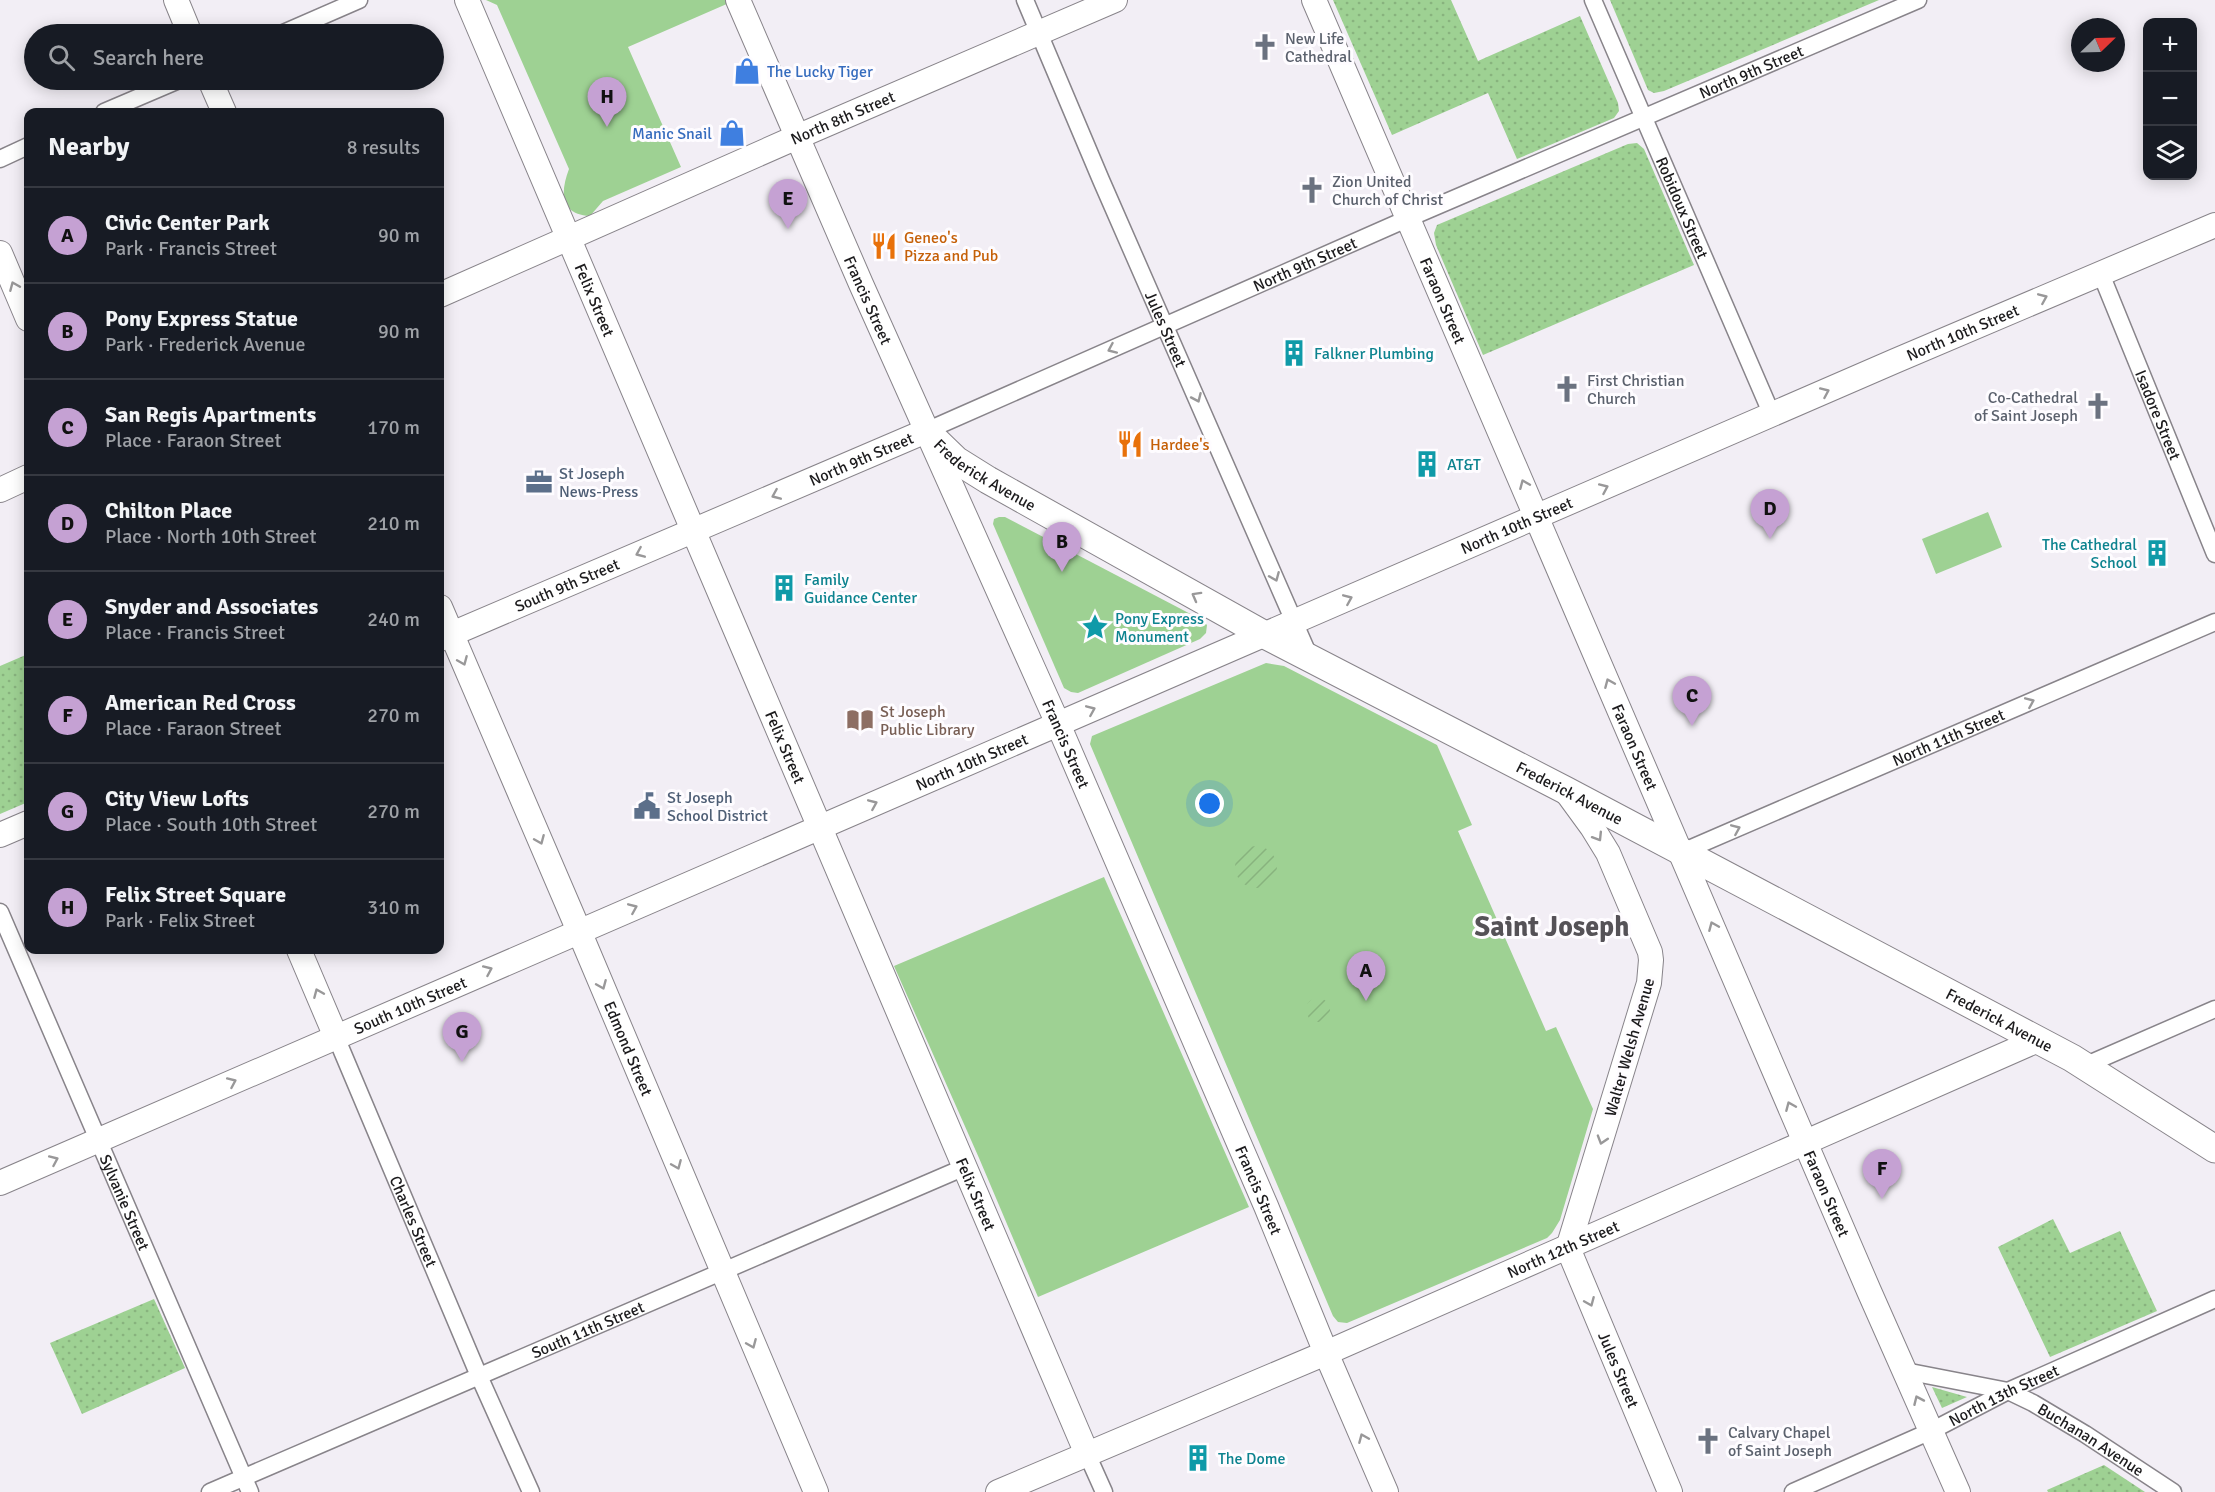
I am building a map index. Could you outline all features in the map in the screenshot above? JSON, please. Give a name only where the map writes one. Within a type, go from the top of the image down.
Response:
[{"type":"main road","name":"Frederick Avenue","points":[[926,431],[956,460],[988,480],[1265,635],[1564,790],[2038,1041],[2084,1066],[2215,1149]]},
{"type":"street","points":[[176,0],[186,24]]},
{"type":"street","points":[[303,24],[359,0]]},
{"type":"street","name":"Felix Street","points":[[467,0],[1104,1492]]},
{"type":"street","name":"Francis Street","points":[[738,0],[926,431],[1058,724],[1266,1206],[1386,1492]]},
{"type":"street","name":"Jules Street","points":[[1025,0],[1311,658]]},
{"type":"street","name":"North 8th Street","points":[[444,293],[797,136],[1115,0]]},
{"type":"street","name":"Faraon Street","points":[[1314,0],[1958,1492]]},
{"type":"street","name":"Robidoux Street","points":[[1593,0],[1772,415]]},
{"type":"street","name":"North 9th Street","points":[[694,529],[926,431],[1409,218],[1918,0]]},
{"type":"street","points":[[113,108],[156,90]]},
{"type":"street","points":[[214,90],[222,108]]},
{"type":"street","points":[[0,159],[24,148]]},
{"type":"street","name":"North 10th Street","points":[[819,827],[2215,225]]},
{"type":"street","points":[[0,253],[24,310]]},
{"type":"street","name":"Isadore Street","points":[[2101,274],[2215,554]]},
{"type":"street","points":[[0,490],[24,479]]},
{"type":"street","name":"South 9th Street","points":[[445,637],[694,529]]},
{"type":"street","name":"North 11th Street","points":[[1682,852],[2215,622]]},
{"type":"street","name":"Edmond Street","points":[[445,637],[579,931],[816,1492]]},
{"type":"street","name":"Walter Welsh Avenue","points":[[1564,790],[1608,853],[1646,941],[1651,960],[1649,983],[1568,1248]]},
{"type":"street","points":[[0,835],[24,825]]},
{"type":"street","name":"South 10th Street","points":[[0,1183],[819,827]]},
{"type":"street","name":"Sylvanie Street","points":[[0,912],[247,1485]]},
{"type":"street","name":"Charles Street","points":[[301,954],[479,1376],[531,1492]]},
{"type":"street","points":[[2084,1066],[2215,1008]]},
{"type":"street","name":"North 12th Street","points":[[998,1492],[1326,1353],[2038,1041]]},
{"type":"street","name":"South 11th Street","points":[[210,1492],[247,1485],[479,1376],[965,1167]]},
{"type":"street","name":"Jules Street","points":[[1568,1248],[1670,1492]]},
{"type":"street","name":"North 13th Street","points":[[1793,1492],[1932,1431],[2008,1391],[2215,1299]]},
{"type":"street","name":"Buchanan Avenue","points":[[1905,1371],[2008,1391],[2085,1434],[2173,1492]]},
{"type":"green space","points":[[486,0],[728,0],[729,3],[628,47],[681,167],[603,201],[590,216],[580,214],[568,207],[565,201],[564,186],[569,169],[497,5]]},
{"type":"green space","points":[[1333,0],[1451,0],[1478,61],[1580,16],[1618,103],[1619,111],[1614,118],[1517,159],[1488,93],[1392,135]]},
{"type":"green space","points":[[1610,0],[1879,0],[1664,91],[1654,93],[1648,90]]},
{"type":"green space","points":[[1637,143],[1644,149],[1694,265],[1483,355],[1436,245],[1434,233],[1437,225],[1628,144]]},
{"type":"green space","points":[[1988,512],[2002,547],[1936,574],[1922,539]]},
{"type":"green space","points":[[1005,517],[1202,620],[1207,625],[1206,633],[1200,639],[1078,693],[1071,692],[1064,688],[993,524],[994,519]]},
{"type":"green space","points":[[24,656],[24,804],[0,814],[0,666]]},
{"type":"green space","points":[[1266,663],[1284,666],[1437,745],[1472,825],[1458,831],[1546,1031],[1556,1027],[1593,1109],[1560,1220],[1547,1238],[1347,1323],[1338,1322],[1333,1316],[1090,744],[1092,736]]},
{"type":"green space","points":[[1256,846],[1271,852],[1277,867],[1271,882],[1256,888],[1241,882],[1235,867],[1241,852]]},
{"type":"green space","points":[[1104,877],[1249,1207],[1038,1297],[894,966]]},
{"type":"green space","points":[[1318,998],[1326,1002],[1330,1010],[1326,1018],[1318,1022],[1310,1018],[1306,1010],[1310,1002]]},
{"type":"green space","points":[[2053,1219],[2070,1253],[2120,1231],[2157,1311],[2050,1357],[1998,1247]]},
{"type":"green space","points":[[154,1299],[185,1368],[82,1414],[50,1343]]},
{"type":"green space","points":[[1932,1387],[1967,1397],[1942,1408]]},
{"type":"green space","points":[[2104,1465],[2145,1492],[2048,1492],[2047,1490]]},
{"type":"place","name":"New Life Cathedral","points":[[1265,47]]},
{"type":"place","name":"The Lucky Tiger","points":[[747,71]]},
{"type":"place","name":"Felix Street Square","points":[[607,127]]},
{"type":"place","name":"Manic Snail","points":[[732,133]]},
{"type":"place","name":"Zion United Church of Christ","points":[[1312,190]]},
{"type":"place","name":"Snyder and Associates","points":[[788,229]]},
{"type":"place","name":"Geneo's Pizza and Pub","points":[[884,246]]},
{"type":"place","name":"Falkner Plumbing","points":[[1294,353]]},
{"type":"place","name":"First Christian Church","points":[[1567,389]]},
{"type":"place","name":"Co-Cathedral of Saint Joseph","points":[[2098,406]]},
{"type":"place","name":"Hardee's","points":[[1130,444]]},
{"type":"place","name":"AT&T","points":[[1427,464]]},
{"type":"place","name":"St Joseph News-Press","points":[[539,482]]},
{"type":"place","name":"Chilton Place","points":[[1770,539]]},
{"type":"place","name":"The Cathedral School","points":[[2157,553]]},
{"type":"place","name":"Pony Express Statue","points":[[1062,572]]},
{"type":"place","name":"Family Guidance Center","points":[[784,588]]},
{"type":"place","name":"Pony Express Monument","points":[[1095,627]]},
{"type":"place","name":"St Joseph Public Library","points":[[860,720]]},
{"type":"place","name":"San Regis Apartments","points":[[1692,726]]},
{"type":"place","name":"St Joseph School District","points":[[647,806]]},
{"type":"place","name":"Civic Center Park","points":[[1366,1001]]},
{"type":"place","name":"City View Lofts","points":[[462,1062]]},
{"type":"place","name":"American Red Cross","points":[[1882,1199]]},
{"type":"place","name":"Calvary Chapel of Saint Joseph","points":[[1708,1441]]},
{"type":"place","name":"The Dome","points":[[1198,1458]]},
{"type":"district","name":"Saint Joseph","points":[[1552,926]]}]
